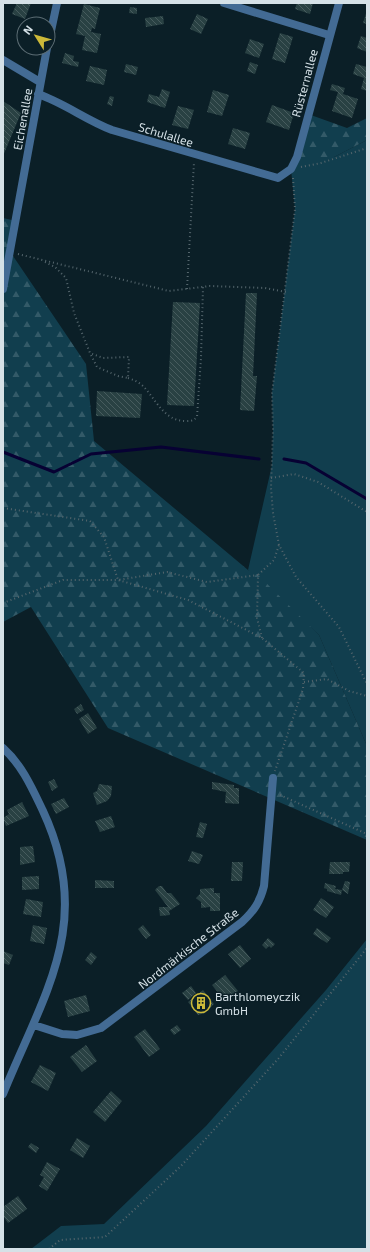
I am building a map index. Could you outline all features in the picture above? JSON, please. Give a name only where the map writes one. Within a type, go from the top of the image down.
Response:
[{"type":"street","name":"Eichenallee","points":[[54,16],[57,3]]},
{"type":"street","points":[[224,3],[330,34]]},
{"type":"street","name":"Rüsternallee","points":[[291,169],[297,157],[339,3]]},
{"type":"street","name":"Eichenallee","points":[[3,289],[11,253],[40,82],[46,56]]},
{"type":"street","points":[[3,60],[40,82]]},
{"type":"street","name":"Schulallee","points":[[38,94],[67,107],[98,125],[194,155],[278,178],[291,169]]},
{"type":"street","points":[[3,748],[27,776],[49,825],[62,868],[66,891],[65,923],[59,956],[34,1025],[3,1094]]},
{"type":"street","name":"Nordmärkische Straße","points":[[34,1025],[62,1034],[77,1035],[101,1028],[242,922],[256,909],[264,886],[273,778]]},
{"type":"path","points":[[367,148],[321,163],[291,169],[296,209],[272,393],[274,430],[271,478],[273,513],[279,545],[296,577],[339,627],[367,684]]},
{"type":"path","points":[[187,289],[194,155]]},
{"type":"path","points":[[11,253],[169,291],[203,287],[265,288],[286,292]]},
{"type":"path","points":[[40,260],[55,267],[66,278],[74,313],[97,367],[118,376],[136,381],[168,416],[182,421],[193,421],[197,418],[201,365],[203,287]]},
{"type":"path","points":[[90,353],[103,358],[129,357],[128,378]]},
{"type":"path","points":[[271,478],[294,474],[318,482],[367,512]]},
{"type":"path","points":[[3,508],[90,521],[104,537],[118,580]]},
{"type":"path","points":[[3,603],[63,580],[118,580],[167,572],[207,582],[258,575],[274,560],[279,545]]},
{"type":"path","points":[[258,575],[257,618],[262,638]]},
{"type":"path","points":[[118,580],[188,600],[262,638],[304,674],[304,682],[292,725],[273,778]]},
{"type":"path","points":[[304,682],[327,679],[349,692],[367,696]]},
{"type":"path","points":[[272,792],[367,834]]},
{"type":"path","points":[[49,1249],[60,1240],[104,1237],[181,1166],[278,1059],[367,948]]},
{"type":"green space","points":[[308,114],[347,128],[367,118],[367,140],[334,157],[297,157]]},
{"type":"green space","points":[[367,140],[367,746],[319,635],[248,570],[272,465],[272,393],[295,209],[291,169],[297,157],[334,157]]},
{"type":"green space","points":[[3,218],[16,221],[11,253],[86,364],[94,441],[248,570],[258,575],[319,635],[367,746],[367,840],[108,728],[31,607],[3,622]]},
{"type":"green space","points":[[367,939],[367,1249],[31,1249],[61,1226],[104,1224],[206,1126],[326,990]]},
{"type":"building","points":[[17,3],[31,3],[26,16],[17,16],[12,14]]},
{"type":"building","points":[[297,3],[313,3],[310,14],[295,9]]},
{"type":"building","points":[[84,4],[100,8],[95,29],[92,28],[91,32],[101,34],[97,53],[82,50],[85,36],[76,34]]},
{"type":"building","points":[[130,7],[137,8],[137,14],[129,13]]},
{"type":"building","points":[[367,10],[367,24],[363,23]]},
{"type":"building","points":[[197,14],[208,19],[201,34],[190,29]]},
{"type":"building","points":[[163,16],[164,24],[146,27],[145,18]]},
{"type":"building","points":[[280,33],[293,37],[285,63],[272,59]]},
{"type":"building","points":[[361,36],[367,38],[367,52],[357,48]]},
{"type":"building","points":[[250,39],[264,44],[259,58],[245,53]]},
{"type":"building","points":[[65,53],[74,56],[73,61],[79,62],[78,67],[62,63]]},
{"type":"building","points":[[250,62],[258,65],[255,74],[247,71]]},
{"type":"building","points":[[126,64],[138,67],[136,75],[124,72]]},
{"type":"building","points":[[356,64],[367,67],[367,91],[361,89],[364,78],[353,74]]},
{"type":"building","points":[[90,66],[107,70],[104,85],[86,81]]},
{"type":"building","points":[[332,84],[345,88],[343,94],[358,99],[352,118],[332,111],[338,92],[330,90]]},
{"type":"building","points":[[162,89],[170,92],[165,108],[147,102],[149,94],[159,97]]},
{"type":"building","points":[[213,90],[229,95],[222,116],[207,112]]},
{"type":"building","points":[[110,96],[114,97],[112,106],[107,104]]},
{"type":"building","points":[[3,101],[21,113],[3,156]]},
{"type":"building","points":[[272,105],[294,113],[289,130],[266,122]]},
{"type":"building","points":[[178,106],[194,110],[188,129],[172,125]]},
{"type":"building","points":[[233,128],[250,133],[245,149],[228,144]]},
{"type":"building","points":[[246,293],[257,293],[253,376],[257,376],[254,411],[240,410]]},
{"type":"building","points":[[173,302],[200,303],[194,406],[167,405]]},
{"type":"building","points":[[97,391],[142,394],[140,418],[96,416]]},
{"type":"building","points":[[81,704],[84,710],[77,714],[74,709]]},
{"type":"building","points":[[88,713],[97,728],[88,734],[79,719]]},
{"type":"building","points":[[54,779],[58,787],[52,791],[48,782]]},
{"type":"building","points":[[212,782],[234,785],[234,788],[239,788],[239,804],[225,803],[226,792],[212,789]]},
{"type":"building","points":[[99,784],[112,786],[111,796],[107,801],[97,805],[93,793],[97,791]]},
{"type":"building","points":[[64,798],[69,807],[56,814],[51,804]]},
{"type":"building","points":[[22,802],[29,816],[6,826],[3,818],[9,814],[7,810]]},
{"type":"building","points":[[111,816],[115,827],[100,832],[95,821]]},
{"type":"building","points":[[200,822],[207,824],[203,838],[196,837]]},
{"type":"building","points":[[33,846],[35,862],[20,865],[20,847]]},
{"type":"building","points":[[192,851],[203,855],[199,864],[188,861]]},
{"type":"building","points":[[232,862],[243,862],[242,881],[231,881]]},
{"type":"building","points":[[330,862],[350,862],[349,872],[343,872],[343,874],[329,874]]},
{"type":"building","points":[[39,876],[39,889],[22,890],[22,877]]},
{"type":"building","points":[[95,880],[114,881],[114,888],[95,888]]},
{"type":"building","points":[[345,881],[350,882],[348,894],[342,890]]},
{"type":"building","points":[[325,883],[336,886],[335,889],[342,890],[341,895],[327,891],[327,889],[324,888]]},
{"type":"building","points":[[159,886],[162,886],[167,893],[171,893],[180,904],[169,911],[170,915],[160,916],[159,907],[168,907],[155,890]]},
{"type":"building","points":[[214,888],[214,893],[220,893],[220,911],[210,911],[210,907],[201,908],[201,902],[196,898],[200,894],[200,889]]},
{"type":"building","points":[[321,898],[334,907],[326,918],[313,910]]},
{"type":"building","points":[[26,899],[43,902],[41,917],[23,914]]},
{"type":"building","points":[[33,925],[47,928],[44,944],[30,941]]},
{"type":"building","points":[[143,925],[151,935],[146,939],[138,929]]},
{"type":"building","points":[[317,928],[331,938],[327,943],[313,934]]},
{"type":"building","points":[[268,938],[275,944],[271,948],[269,946],[266,949],[262,945]]},
{"type":"building","points":[[240,945],[251,959],[240,968],[228,954]]},
{"type":"building","points":[[3,951],[13,955],[9,965],[3,963]]},
{"type":"building","points":[[91,952],[97,957],[91,965],[85,960]]},
{"type":"building","points":[[225,975],[238,991],[225,1001],[212,985]]},
{"type":"building","points":[[191,986],[196,993],[188,1000],[182,993]]},
{"type":"building","name":"Barthlomeyczik GmbH","points":[[203,990],[214,1004],[205,1013],[198,1015],[188,1002]]},
{"type":"building","points":[[86,995],[90,1011],[68,1017],[64,1001]]},
{"type":"building","points":[[177,1025],[181,1030],[174,1035],[170,1030]]},
{"type":"building","points":[[145,1029],[160,1049],[149,1057],[134,1037]]},
{"type":"building","points":[[86,1045],[97,1061],[82,1072],[70,1057]]},
{"type":"building","points":[[40,1065],[56,1073],[48,1091],[31,1082]]},
{"type":"building","points":[[111,1091],[122,1101],[105,1122],[93,1112]]},
{"type":"building","points":[[77,1138],[90,1146],[83,1158],[70,1150]]},
{"type":"building","points":[[31,1143],[39,1148],[36,1153],[28,1147]]},
{"type":"building","points":[[47,1162],[60,1169],[47,1191],[39,1186],[44,1177],[40,1175]]},
{"type":"building","points":[[18,1196],[27,1209],[8,1223],[3,1216],[3,1207]]},
{"type":"waterway","points":[[3,452],[54,472],[91,454],[161,447],[259,459]]},
{"type":"waterway","points":[[284,459],[306,463],[367,499]]},
{"type":"place","name":"Barthlomeyczik GmbH","points":[[201,1003]]}]
